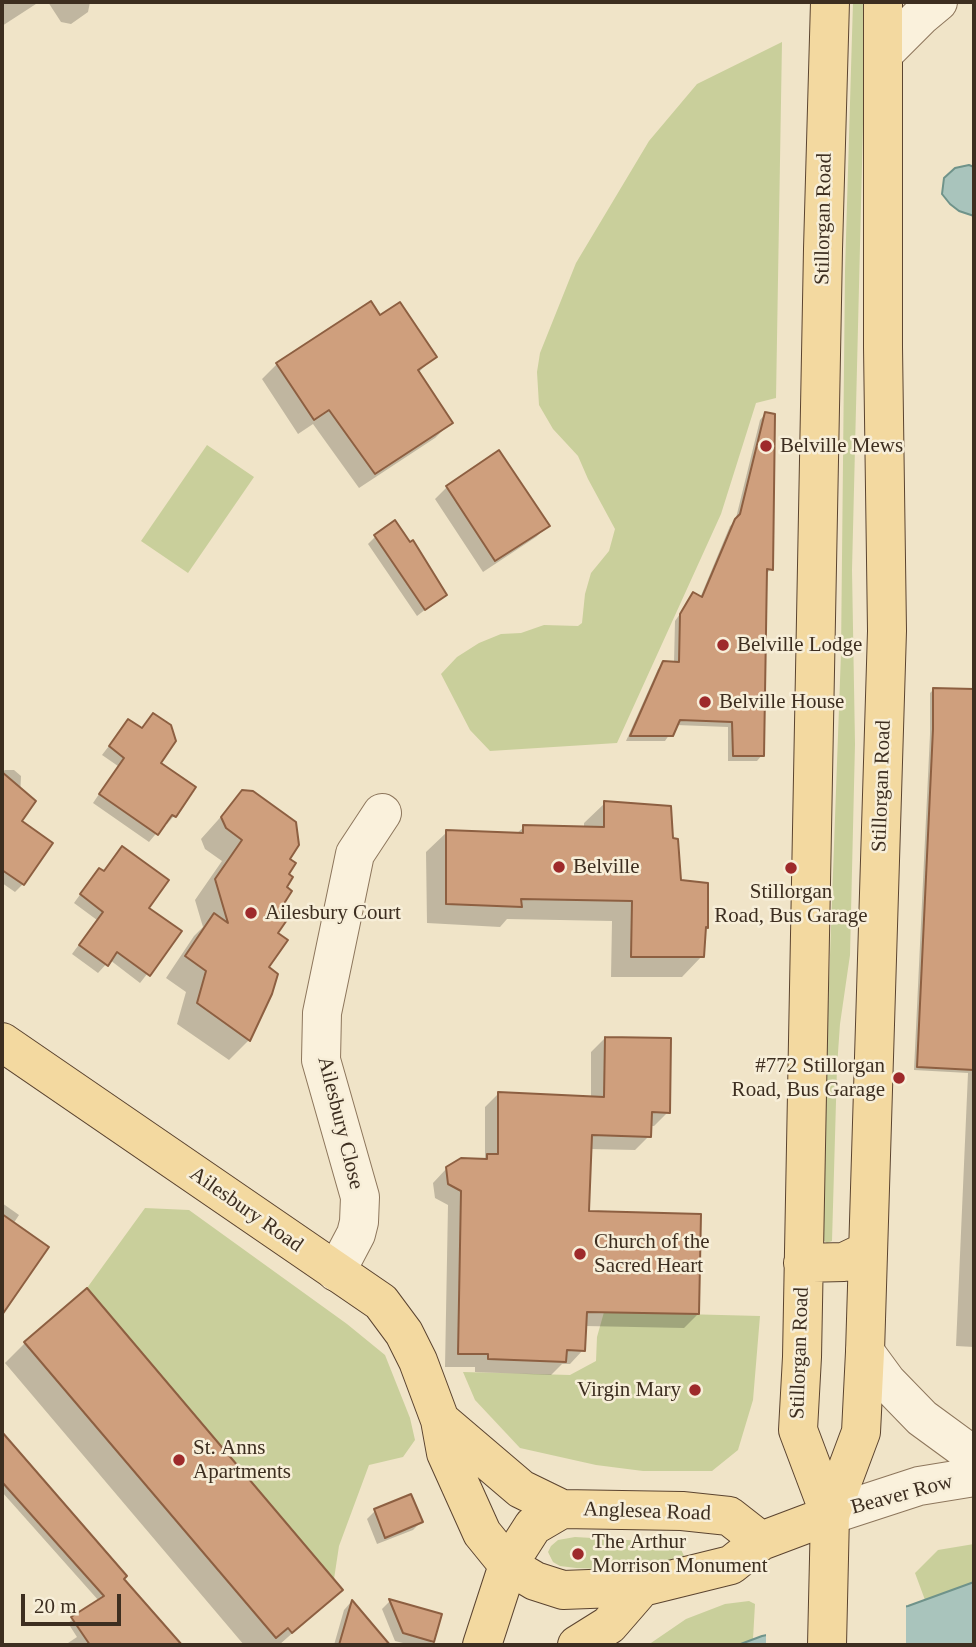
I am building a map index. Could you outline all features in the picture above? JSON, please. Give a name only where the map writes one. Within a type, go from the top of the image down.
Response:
[{"type":"main road","name":"Stillorgan Road","points":[[830,2],[798,1430],[830,1515]]},
{"type":"main road","name":"Stillorgan Road","points":[[830,1515],[861,1432],[865,1352],[887,631],[883,348],[883,2]]},
{"type":"main road","name":"Ailesbury Road","points":[[2,1042],[381,1302],[404,1333],[418,1361],[440,1420],[446,1453],[482,1533],[508,1564],[535,1581],[563,1590],[642,1587]]},
{"type":"main road","points":[[803,1263],[844,1262],[867,1251]]},
{"type":"main road","name":"Ailesbury Road","points":[[440,1420],[521,1489],[562,1509]]},
{"type":"main road","name":"Anglesea Road","points":[[481,1645],[508,1564],[533,1526],[562,1509],[682,1511],[729,1516],[761,1541]]},
{"type":"main road","points":[[577,1645],[609,1625],[642,1587],[731,1565],[761,1541],[830,1515],[827,1633]]},
{"type":"street","points":[[883,54],[938,2]]},
{"type":"street","name":"Ailesbury Close","points":[[336,1272],[356,1234],[360,1197],[321,1060],[322,1013],[355,854],[382,813]]},
{"type":"street","points":[[865,1352],[887,1382],[914,1410],[974,1456]]},
{"type":"street","name":"Beaver Row","points":[[830,1515],[919,1486],[974,1477]]},
{"type":"green space","points":[[853,2],[866,2],[852,570],[855,744],[850,955],[837,1067],[832,1241],[827,1243],[823,1240],[826,1065],[841,653],[845,271]]},
{"type":"green space","points":[[782,42],[776,398],[756,403],[721,514],[617,743],[490,751],[470,730],[441,674],[457,657],[479,643],[501,634],[521,633],[544,625],[578,626],[582,623],[585,594],[591,573],[609,551],[615,529],[578,456],[553,429],[539,405],[537,372],[540,353],[576,263],[649,141],[697,84]]},
{"type":"green space","points":[[207,445],[254,477],[188,573],[141,541]]},
{"type":"green space","points":[[145,1208],[189,1210],[347,1324],[385,1355],[410,1418],[415,1440],[403,1457],[369,1465],[339,1546],[334,1579],[87,1288]]},
{"type":"green space","points":[[604,1312],[760,1316],[753,1400],[738,1450],[712,1471],[643,1471],[596,1465],[520,1448],[475,1400],[463,1372],[570,1375],[596,1361],[597,1337]]},
{"type":"green space","points":[[575,1537],[678,1543],[685,1558],[605,1569],[560,1566],[553,1562],[548,1552],[551,1546],[558,1540]]},
{"type":"green space","points":[[974,1544],[974,1582],[925,1600],[915,1573],[938,1550]]},
{"type":"green space","points":[[749,1601],[755,1604],[753,1639],[739,1645],[648,1645],[686,1619],[725,1604]]},
{"type":"water","points":[[969,165],[974,167],[974,216],[959,211],[942,194],[944,178],[955,168]]},
{"type":"water","points":[[974,1582],[974,1645],[738,1645],[762,1636],[908,1606]]},
{"type":"pier","points":[[906,1603],[906,1645],[766,1645],[766,1631]]},
{"type":"building","points":[[371,301],[380,315],[400,302],[437,357],[418,370],[453,423],[375,474],[329,410],[314,420],[276,363]]},
{"type":"building","points":[[765,412],[775,414],[773,570],[767,569],[764,756],[733,756],[732,722],[680,720],[673,736],[630,736],[663,661],[679,662],[680,614],[693,592],[702,597],[735,519],[740,514]]},
{"type":"building","points":[[499,450],[550,526],[495,561],[446,486]]},
{"type":"building","points":[[395,520],[410,542],[413,540],[447,595],[425,610],[374,535]]},
{"type":"building","points":[[933,688],[974,689],[974,1070],[917,1067]]},
{"type":"building","points":[[153,713],[171,725],[176,741],[161,763],[196,787],[176,817],[172,815],[158,835],[99,794],[124,758],[109,746],[128,719],[142,728]]},
{"type":"building","points":[[2,772],[36,801],[22,821],[53,843],[24,885],[2,870]]},
{"type":"building","name":"Ailesbury Court","points":[[242,790],[253,791],[296,822],[299,845],[290,859],[296,863],[289,874],[293,877],[287,887],[292,891],[285,902],[289,917],[278,933],[288,940],[269,967],[278,974],[272,994],[250,1041],[197,1003],[206,971],[185,956],[214,913],[228,923],[215,879],[242,840],[226,828],[221,817]]},
{"type":"building","name":"Belville","points":[[604,801],[671,806],[673,838],[678,839],[681,880],[708,883],[708,928],[706,927],[704,957],[631,957],[632,901],[521,899],[522,907],[446,904],[446,830],[523,833],[523,825],[604,827]]},
{"type":"building","points":[[122,846],[169,880],[149,908],[182,931],[150,976],[117,952],[108,966],[79,945],[103,912],[80,894],[99,868],[104,871]]},
{"type":"building","name":"Church of the Sacred Heart","points":[[605,1037],[671,1038],[670,1113],[652,1112],[651,1137],[592,1135],[589,1211],[701,1214],[699,1314],[587,1312],[585,1351],[567,1350],[566,1362],[488,1359],[488,1354],[458,1354],[461,1191],[448,1184],[446,1167],[461,1158],[487,1159],[487,1154],[498,1154],[498,1092],[604,1097]]},
{"type":"building","points":[[2,1214],[49,1247],[2,1315]]},
{"type":"building","name":"St. Anns Apartments","points":[[87,1288],[343,1590],[292,1633],[288,1628],[276,1638],[24,1342]]},
{"type":"building","points":[[2,1432],[127,1576],[124,1579],[182,1645],[90,1645],[71,1617],[104,1596],[2,1482]]},
{"type":"building","points":[[411,1494],[423,1522],[385,1538],[374,1509]]},
{"type":"building","points":[[389,1599],[442,1614],[434,1642],[403,1633]]},
{"type":"building","points":[[352,1600],[390,1645],[339,1645]]},
{"type":"place","name":"Belville Mews","points":[[766,446]]},
{"type":"place","name":"Belville Lodge","points":[[723,645]]},
{"type":"place","name":"Belville House","points":[[705,702]]},
{"type":"place","name":"Belville","points":[[559,867]]},
{"type":"place","name":"Stillorgan Road, Bus Garage","points":[[791,868]]},
{"type":"place","name":"Ailesbury Court","points":[[251,913]]},
{"type":"place","name":"#772 Stillorgan Road, Bus Garage","points":[[899,1078]]},
{"type":"place","name":"Church of the Sacred Heart","points":[[580,1254]]},
{"type":"place","name":"Virgin Mary","points":[[695,1390]]},
{"type":"place","name":"St. Anns Apartments","points":[[179,1460]]},
{"type":"place","name":"The Arthur Morrison Monument","points":[[578,1554]]}]
